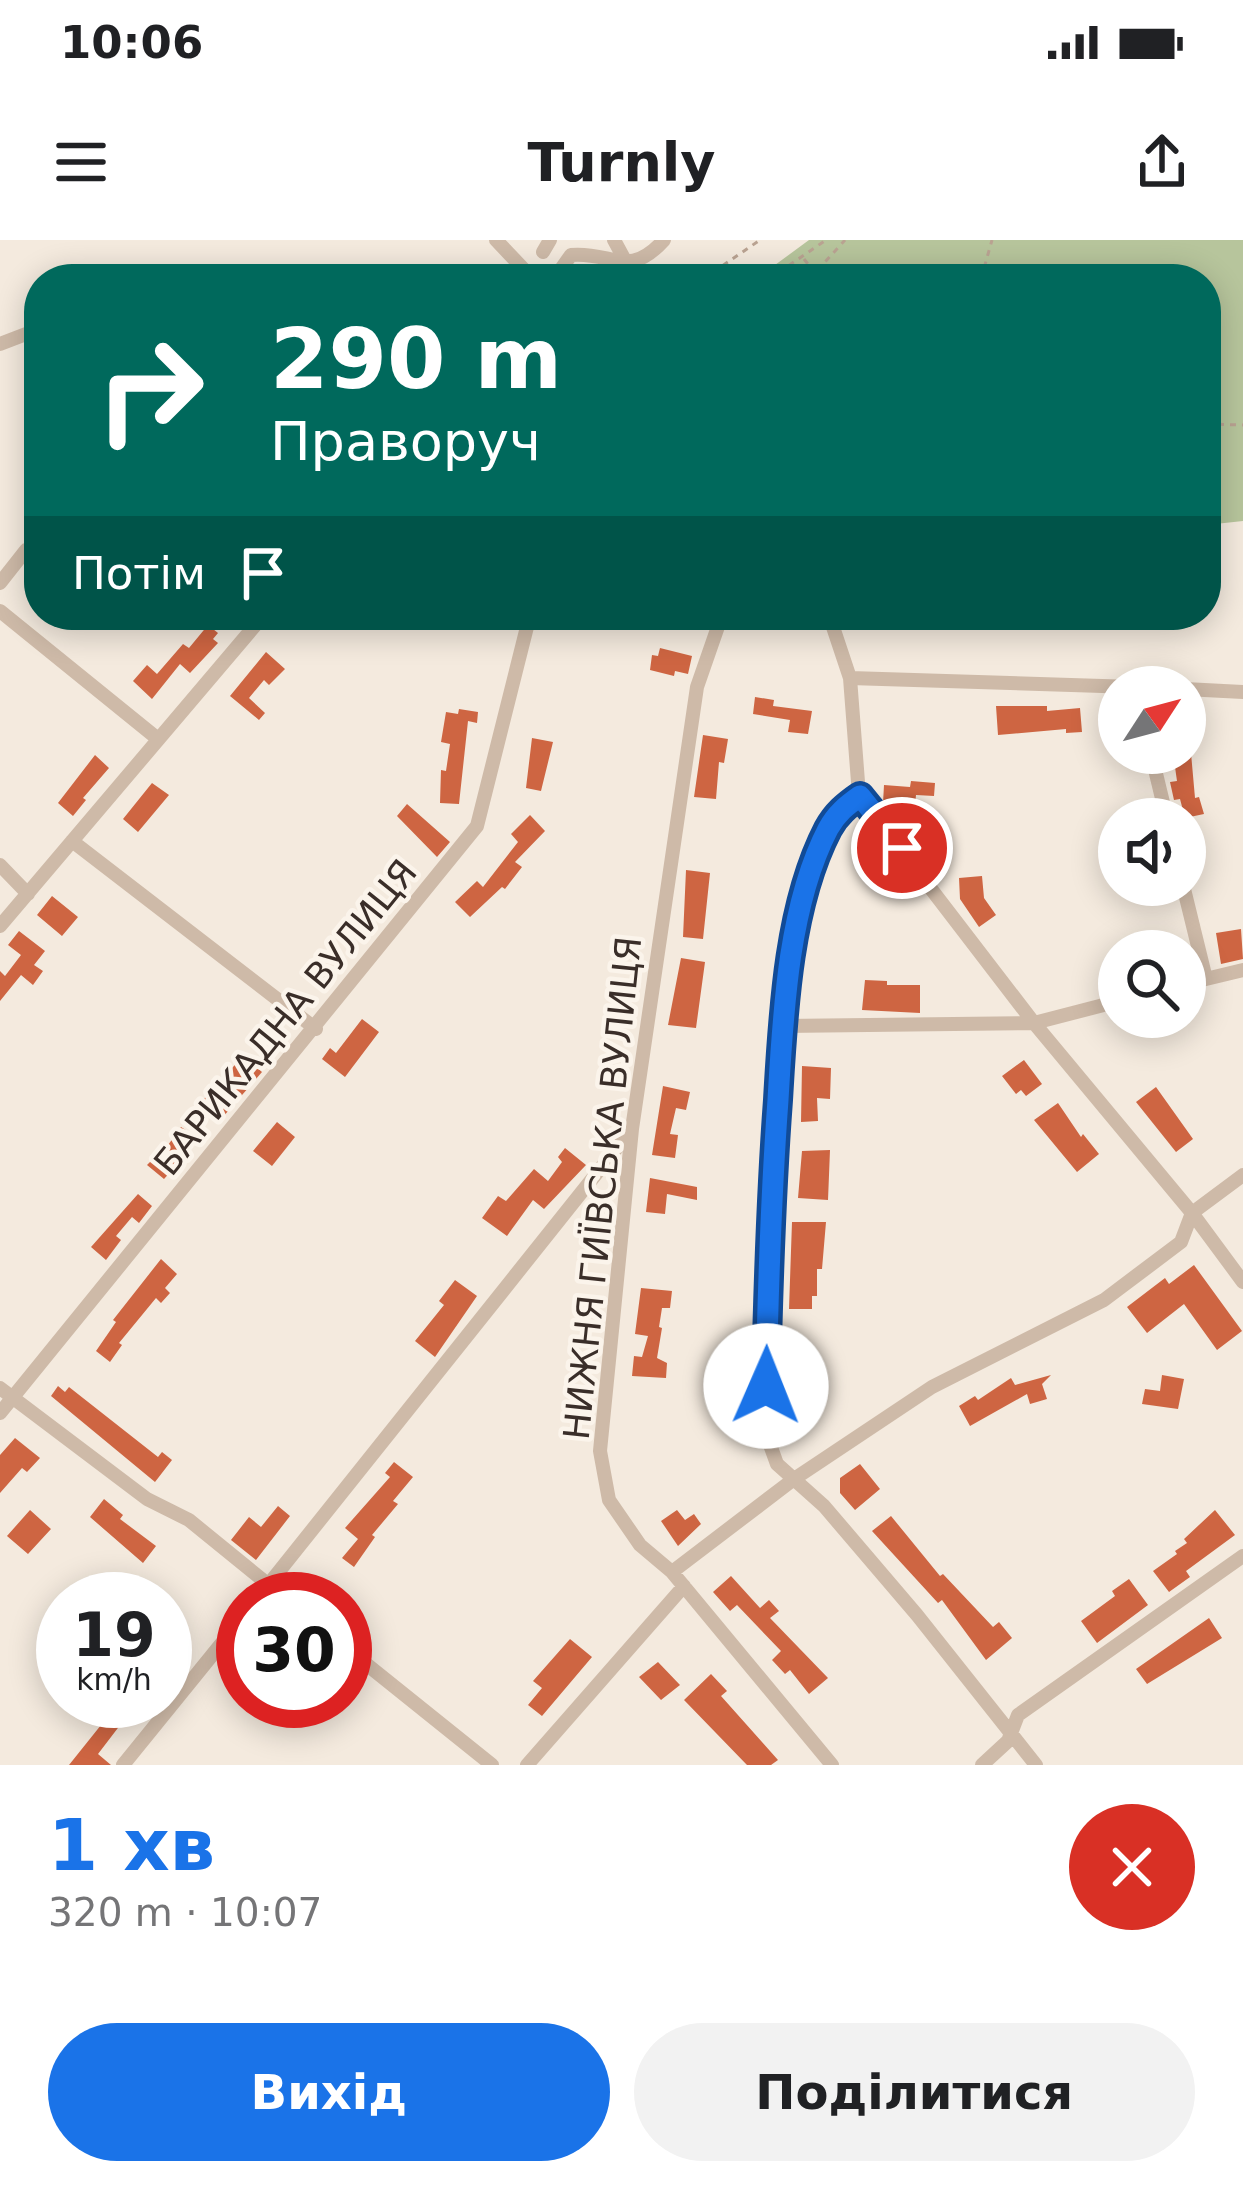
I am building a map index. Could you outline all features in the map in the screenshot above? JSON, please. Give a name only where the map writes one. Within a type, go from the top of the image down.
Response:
[{"type":"street","points":[[496,240],[519,264]]},
{"type":"street","points":[[614,240],[627,264]]},
{"type":"street","points":[[565,264],[571,255],[585,254],[627,264],[644,258],[664,240]]},
{"type":"street","points":[[0,583],[24,553]]},
{"type":"street","points":[[0,611],[158,739]]},
{"type":"street","points":[[0,926],[250,630]]},
{"type":"street","name":"БАРИКАДНА ВУЛИЦЯ","points":[[0,1412],[6,1393],[316,1030],[478,826],[526,630]]},
{"type":"street","name":"НИЖНЯ ГИЇВСЬКА ВУЛИЦЯ","points":[[717,630],[697,687],[632,1129],[599,1450],[609,1500],[640,1545],[672,1572],[832,1765]]},
{"type":"street","points":[[834,630],[850,678],[860,796],[1034,1023],[1192,1213],[1243,1282]]},
{"type":"street","points":[[850,678],[1098,686]]},
{"type":"street","points":[[1206,690],[1243,692]]},
{"type":"street","points":[[860,796],[840,811],[813,866],[790,966],[769,1234],[765,1430],[777,1464],[824,1506],[1036,1765]]},
{"type":"street","points":[[72,841],[316,1030]]},
{"type":"street","points":[[0,866],[28,894]]},
{"type":"street","points":[[1206,979],[1243,970]]},
{"type":"street","points":[[782,1026],[1034,1023],[1098,1006]]},
{"type":"street","points":[[278,1572],[632,1129]]},
{"type":"street","points":[[672,1572],[794,1479],[932,1388],[1104,1300],[1181,1242],[1192,1213],[1243,1175]]},
{"type":"street","points":[[1181,1242],[1214,1243]]},
{"type":"street","points":[[6,1393],[146,1499],[189,1520],[252,1572]]},
{"type":"street","points":[[982,1765],[1002,1748],[1018,1714],[1243,1556]]},
{"type":"street","points":[[526,1765],[684,1586]]},
{"type":"street","points":[[123,1765],[216,1650]]},
{"type":"street","points":[[372,1669],[492,1765]]},
{"type":"path","points":[[725,264],[760,240]]},
{"type":"path","points":[[792,264],[826,240]]},
{"type":"path","points":[[823,264],[845,240]]},
{"type":"path","points":[[803,257],[808,264]]},
{"type":"green space","points":[[809,240],[1243,240],[1243,521],[1221,523],[1221,264],[776,264]]},
{"type":"building","points":[[204,630],[218,633],[213,639],[218,643],[190,673],[180,664],[152,699],[133,681],[147,665],[157,674],[183,644],[189,648]]},
{"type":"building","points":[[660,648],[692,656],[688,674],[650,670],[652,655],[658,656]]},
{"type":"building","points":[[266,652],[285,669],[269,685],[264,680],[249,698],[265,713],[259,720],[230,696]]},
{"type":"building","points":[[755,697],[774,700],[773,706],[812,711],[808,734],[788,732],[790,720],[753,714]]},
{"type":"building","points":[[996,706],[1047,706],[1047,711],[1080,708],[1082,732],[998,735]]},
{"type":"building","points":[[459,709],[478,712],[477,723],[468,721],[459,804],[440,803],[441,770],[446,771],[450,744],[441,742],[446,712],[458,714]]},
{"type":"building","points":[[703,735],[728,739],[724,763],[719,762],[716,799],[694,797]]},
{"type":"building","points":[[532,738],[553,742],[541,791],[526,788]]},
{"type":"building","points":[[95,755],[109,768],[73,816],[58,803]]},
{"type":"building","points":[[1176,774],[1193,774],[1195,798],[1174,798],[1170,782],[1177,781]]},
{"type":"building","points":[[911,781],[935,783],[934,796],[916,795],[915,806],[883,803],[884,785],[910,787]]},
{"type":"building","points":[[152,783],[169,795],[138,832],[123,819]]},
{"type":"building","points":[[407,804],[450,842],[437,857],[397,816]]},
{"type":"building","points":[[530,815],[545,831],[515,862],[522,867],[505,889],[470,917],[455,902],[477,881],[483,887],[518,842],[511,834]]},
{"type":"building","points":[[686,870],[710,873],[703,939],[683,937]]},
{"type":"building","points":[[982,876],[984,898],[996,915],[979,927],[960,899],[959,878]]},
{"type":"building","points":[[52,896],[78,917],[62,936],[37,915]]},
{"type":"building","points":[[1241,929],[1243,959],[1221,964],[1216,933]]},
{"type":"building","points":[[19,931],[45,951],[34,965],[43,971],[33,985],[21,975],[0,1001],[0,971],[5,976],[21,955],[8,945]]},
{"type":"building","points":[[681,958],[705,962],[696,1028],[668,1025]]},
{"type":"building","points":[[865,980],[920,985],[920,1013],[862,1010]]},
{"type":"building","points":[[362,1019],[379,1032],[345,1077],[322,1059],[330,1048],[336,1053]]},
{"type":"building","points":[[243,1056],[262,1072],[222,1118],[202,1101]]},
{"type":"building","points":[[1024,1060],[1042,1084],[1026,1096],[1021,1090],[1016,1094],[1002,1076]]},
{"type":"building","points":[[802,1066],[831,1068],[830,1099],[817,1098],[818,1121],[801,1122]]},
{"type":"building","points":[[663,1086],[690,1092],[686,1110],[676,1108],[670,1134],[678,1135],[675,1158],[652,1155]]},
{"type":"building","points":[[1156,1087],[1193,1139],[1176,1152],[1136,1102]]},
{"type":"building","points":[[1058,1103],[1099,1154],[1077,1172],[1034,1120]]},
{"type":"building","points":[[277,1122],[295,1137],[272,1166],[253,1151]]},
{"type":"building","points":[[181,1127],[200,1139],[164,1179],[147,1165],[158,1159]]},
{"type":"building","points":[[565,1148],[586,1165],[544,1209],[533,1200],[507,1236],[482,1218],[498,1196],[506,1201],[534,1169],[548,1181],[562,1162],[558,1157]]},
{"type":"building","points":[[830,1150],[828,1200],[798,1198],[802,1151]]},
{"type":"building","points":[[650,1178],[697,1187],[697,1200],[667,1194],[665,1214],[646,1212]]},
{"type":"building","points":[[138,1194],[152,1206],[139,1223],[132,1217],[116,1236],[121,1240],[106,1260],[91,1247]]},
{"type":"building","points":[[792,1222],[826,1222],[812,1309],[789,1309]]},
{"type":"building","points":[[161,1259],[177,1274],[165,1288],[170,1293],[161,1303],[156,1298],[119,1343],[110,1362],[96,1351],[113,1320]]},
{"type":"building","points":[[1194,1265],[1242,1331],[1217,1350],[1184,1304],[1147,1333],[1127,1307],[1165,1278],[1169,1284]]},
{"type":"building","points":[[455,1280],[477,1296],[435,1357],[415,1341],[444,1305],[439,1301]]},
{"type":"building","points":[[641,1288],[672,1291],[670,1308],[662,1308],[659,1327],[657,1358],[667,1363],[666,1378],[632,1376],[634,1356],[642,1357],[648,1336],[635,1334]]},
{"type":"building","points":[[1051,1375],[1042,1384],[1047,1399],[1030,1404],[1027,1394],[970,1426],[959,1406],[975,1396],[978,1400],[1011,1378],[1015,1385]]},
{"type":"building","points":[[1162,1375],[1184,1379],[1178,1409],[1142,1404],[1145,1389],[1160,1391]]},
{"type":"building","points":[[58,1386],[65,1392],[69,1387],[158,1457],[162,1452],[172,1460],[155,1482],[51,1396]]},
{"type":"building","points":[[15,1438],[40,1458],[27,1472],[22,1468],[0,1493],[0,1455]]},
{"type":"building","points":[[394,1462],[413,1477],[354,1567],[342,1558],[358,1539],[345,1528],[390,1477],[385,1473]]},
{"type":"building","points":[[860,1464],[880,1489],[855,1510],[840,1493],[840,1478]]},
{"type":"building","points":[[104,1499],[123,1515],[120,1519],[156,1546],[143,1563],[90,1517]]},
{"type":"building","points":[[278,1506],[290,1516],[256,1560],[231,1540],[249,1517],[261,1527]]},
{"type":"building","points":[[30,1510],[51,1529],[28,1554],[7,1536]]},
{"type":"building","points":[[677,1510],[685,1520],[694,1514],[701,1524],[678,1546],[661,1521]]},
{"type":"building","points":[[1215,1510],[1235,1535],[1186,1571],[1190,1577],[1169,1592],[1153,1571],[1177,1554],[1187,1543],[1184,1539]]},
{"type":"building","points":[[891,1516],[940,1576],[993,1627],[999,1622],[1012,1638],[986,1660],[942,1600],[938,1603],[872,1531]]},
{"type":"building","points":[[731,1576],[760,1608],[769,1600],[779,1611],[770,1618],[828,1678],[809,1694],[790,1670],[785,1674],[772,1660],[781,1651],[737,1605],[730,1611],[713,1592]]},
{"type":"building","points":[[1129,1579],[1148,1605],[1097,1643],[1081,1621]]},
{"type":"building","points":[[1209,1618],[1222,1638],[1147,1684],[1136,1669]]},
{"type":"building","points":[[570,1639],[592,1657],[542,1716],[528,1705],[542,1688],[533,1681]]},
{"type":"building","points":[[658,1662],[680,1685],[661,1700],[639,1677]]},
{"type":"building","points":[[711,1674],[727,1691],[721,1696],[778,1760],[771,1765],[747,1765],[684,1700]]},
{"type":"building","points":[[99,1728],[118,1728],[98,1754],[111,1765],[69,1765]]},
{"type":"route","points":[[766,1386],[769,1234],[782,1026],[804,901],[828,829],[840,811],[860,796],[902,848]]}]
